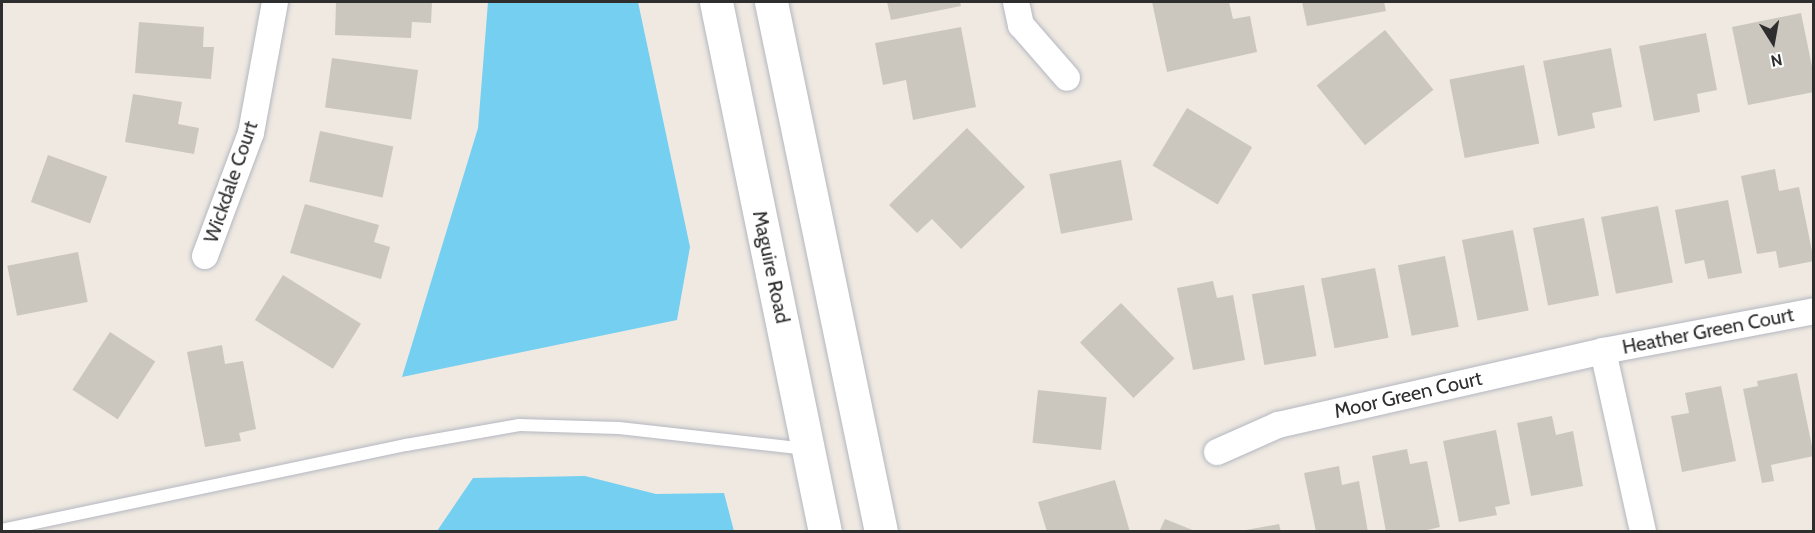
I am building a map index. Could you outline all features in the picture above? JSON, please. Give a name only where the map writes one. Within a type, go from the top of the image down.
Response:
[{"type":"main road","name":"Maguire Road","points":[[716,2],[825,531]]},
{"type":"main road","points":[[771,2],[881,531]]},
{"type":"street","name":"Wickdale Court","points":[[204,256],[251,133],[275,2]]},
{"type":"street","points":[[1016,2],[1021,25],[1067,78]]},
{"type":"street","name":"Heather Green Court","points":[[1603,351],[1814,311]]},
{"type":"street","points":[[1603,351],[1643,531]]},
{"type":"street","name":"Moor Green Court","points":[[1217,452],[1278,425],[1603,351]]},
{"type":"lane","points":[[2,530],[406,445],[519,424],[619,428],[808,449]]},
{"type":"water","points":[[488,2],[638,2],[690,247],[677,320],[402,377],[478,128]]},
{"type":"water","points":[[585,476],[656,494],[724,493],[734,531],[437,531],[473,478]]},
{"type":"building","points":[[336,2],[432,2],[431,23],[412,22],[411,38],[335,35]]},
{"type":"building","points":[[887,2],[960,2],[961,6],[891,20]]},
{"type":"building","points":[[1152,2],[1229,2],[1233,19],[1250,16],[1257,52],[1167,72]]},
{"type":"building","points":[[1302,2],[1384,2],[1386,11],[1307,26]]},
{"type":"building","points":[[1801,13],[1814,76],[1814,92],[1748,105],[1732,27]]},
{"type":"building","points":[[139,22],[204,27],[203,47],[214,47],[211,79],[135,73]]},
{"type":"building","points":[[961,27],[976,107],[913,120],[906,80],[883,85],[875,43]]},
{"type":"building","points":[[1385,30],[1433,90],[1365,145],[1317,85]]},
{"type":"building","points":[[1706,33],[1717,90],[1697,94],[1700,112],[1654,121],[1639,46]]},
{"type":"building","points":[[1611,48],[1622,107],[1592,113],[1595,128],[1558,136],[1543,61]]},
{"type":"building","points":[[332,58],[418,70],[411,120],[325,108]]},
{"type":"building","points":[[1524,65],[1539,144],[1465,158],[1449,80]]},
{"type":"building","points":[[133,94],[182,102],[178,124],[199,128],[194,154],[125,142]]},
{"type":"building","points":[[1187,108],[1252,147],[1218,205],[1152,165]]},
{"type":"building","points":[[967,128],[1025,187],[961,249],[932,219],[917,233],[889,205]]},
{"type":"building","points":[[320,131],[393,147],[383,197],[309,182]]},
{"type":"building","points":[[48,155],[107,177],[90,224],[31,202]]},
{"type":"building","points":[[1121,160],[1133,220],[1061,234],[1049,174]]},
{"type":"building","points":[[1775,169],[1779,191],[1799,187],[1814,261],[1779,268],[1776,251],[1757,254],[1741,176]]},
{"type":"building","points":[[1728,200],[1742,273],[1708,279],[1704,260],[1685,264],[1675,210]]},
{"type":"building","points":[[305,204],[379,225],[374,242],[390,247],[381,279],[290,253]]},
{"type":"building","points":[[1658,206],[1673,283],[1616,294],[1601,217]]},
{"type":"building","points":[[1584,218],[1599,296],[1548,305],[1533,228]]},
{"type":"building","points":[[1513,230],[1529,310],[1478,320],[1462,240]]},
{"type":"building","points":[[78,252],[88,302],[17,316],[7,266]]},
{"type":"building","points":[[1445,256],[1459,327],[1412,336],[1398,265]]},
{"type":"building","points":[[1375,268],[1389,338],[1335,348],[1321,278]]},
{"type":"building","points":[[283,275],[361,324],[333,369],[255,320]]},
{"type":"building","points":[[1213,281],[1217,298],[1233,295],[1245,360],[1193,370],[1177,288]]},
{"type":"building","points":[[1304,285],[1317,356],[1264,365],[1252,294]]},
{"type":"building","points":[[1121,303],[1174,358],[1133,398],[1080,343]]},
{"type":"building","points":[[110,332],[155,361],[118,419],[72,390]]},
{"type":"building","points":[[222,345],[225,364],[243,361],[256,429],[239,433],[241,441],[205,447],[187,352]]},
{"type":"building","points":[[1797,373],[1814,456],[1771,465],[1774,481],[1762,483],[1743,389],[1758,386],[1757,381]]},
{"type":"building","points":[[1721,386],[1736,461],[1682,472],[1671,416],[1689,413],[1685,393]]},
{"type":"building","points":[[1038,390],[1107,397],[1101,450],[1032,443]]},
{"type":"building","points":[[1552,416],[1556,435],[1573,431],[1583,486],[1531,496],[1517,423]]},
{"type":"building","points":[[1496,430],[1510,504],[1495,507],[1497,515],[1459,522],[1443,441]]},
{"type":"building","points":[[1407,449],[1410,464],[1427,461],[1440,527],[1419,532],[1386,532],[1372,456]]},
{"type":"building","points":[[1339,466],[1342,485],[1359,481],[1368,532],[1316,532],[1304,473]]},
{"type":"building","points":[[1115,480],[1130,532],[1047,532],[1038,502]]},
{"type":"building","points":[[1165,519],[1195,531],[1195,532],[1159,532]]},
{"type":"building","points":[[1279,524],[1281,532],[1246,532],[1246,530]]}]
